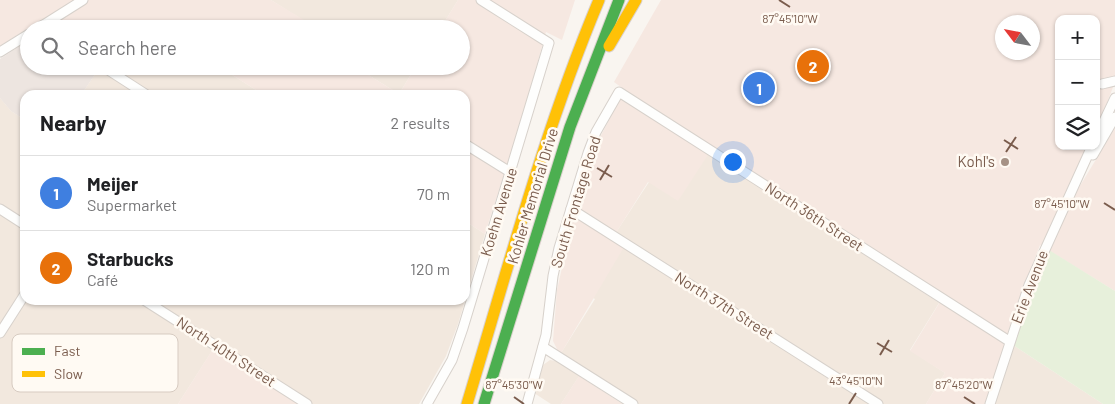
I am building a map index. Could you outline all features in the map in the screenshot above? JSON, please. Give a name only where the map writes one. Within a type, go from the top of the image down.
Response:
[{"type":"highway","points":[[570,69],[587,0]]},
{"type":"highway","name":"Kohler Memorial Drive","points":[[467,404],[549,129],[570,69],[599,0]]},
{"type":"highway","name":"Kohler Memorial Drive","points":[[484,404],[565,140],[619,0]]},
{"type":"highway","points":[[565,140],[612,39],[636,0]]},
{"type":"highway","points":[[493,404],[513,311]]},
{"type":"highway","points":[[463,404],[486,341]]},
{"type":"street","points":[[53,20],[83,0]]},
{"type":"street","name":"Koehn Avenue","points":[[470,293],[510,172],[548,43],[481,0]]},
{"type":"street","points":[[0,52],[20,40]]},
{"type":"street","points":[[116,75],[139,90]]},
{"type":"street","points":[[1102,84],[1115,81]]},
{"type":"street","name":"South Frontage Road","points":[[527,404],[543,347],[555,264],[571,209],[596,132],[619,92]]},
{"type":"street","name":"North 36th Street","points":[[619,92],[1009,341]]},
{"type":"street","points":[[1100,130],[1115,98]]},
{"type":"street","name":"Erie Avenue","points":[[1080,175],[1115,117]]},
{"type":"street","points":[[470,147],[510,172]]},
{"type":"street","name":"Erie Avenue","points":[[990,404],[1009,341],[1040,257],[1090,150]]},
{"type":"street","points":[[0,209],[20,222]]},
{"type":"street","name":"North 37th Street","points":[[571,209],[878,404]]},
{"type":"street","points":[[0,333],[20,302]]},
{"type":"street","name":"North 40th Street","points":[[152,305],[307,404]]},
{"type":"street","name":"Koehn Avenue","points":[[427,404],[452,360],[466,305]]},
{"type":"street","points":[[543,347],[633,404]]},
{"type":"shaded area","points":[[0,0],[271,0],[304,20],[20,20],[20,33],[0,46]]},
{"type":"shaded area","points":[[271,0],[458,0],[446,20],[303,20]]},
{"type":"shaded area","points":[[458,0],[575,0],[562,40],[546,32],[524,111],[485,234],[470,224],[470,90],[401,90],[411,75],[470,75],[470,20],[446,20]]},
{"type":"shaded area","points":[[661,0],[1115,0],[1115,82],[1100,121],[1100,15],[1055,15],[1055,150],[1088,150],[1060,205],[1066,209],[1115,128],[1115,291],[1040,245],[1014,313],[986,404],[926,404],[945,373],[910,351],[943,297],[713,147],[678,201],[648,182],[612,239],[624,247],[560,355],[553,341],[557,290],[577,201],[598,141],[625,90],[614,82]]},
{"type":"shaded area","points":[[20,46],[20,75],[95,75],[84,90],[20,90],[20,117],[11,111],[0,98],[0,59]]},
{"type":"shaded area","points":[[95,75],[106,75],[115,80],[119,75],[232,75],[256,90],[84,90]]},
{"type":"shaded area","points":[[232,75],[368,75],[393,90],[256,90]]},
{"type":"shaded area","points":[[368,75],[411,75],[401,90],[393,90]]},
{"type":"shaded area","points":[[0,98],[11,111],[20,117],[20,305],[464,305],[446,356],[419,404],[312,404],[217,343],[178,404],[0,404]]},
{"type":"shaded area","points":[[709,153],[939,303],[910,350],[945,373],[926,404],[621,404],[625,397],[583,370],[561,404],[551,404],[534,393],[543,365],[550,360],[556,361],[595,299],[593,298],[615,234],[649,182]]},
{"type":"shaded area","points":[[470,224],[485,234],[470,284]]},
{"type":"shaded area","points":[[1013,345],[1103,404],[994,404]]},
{"type":"shaded area","points":[[213,349],[298,404],[178,404]]},
{"type":"shaded area","points":[[579,376],[621,403],[621,404],[561,404]]},
{"type":"green space","points":[[1049,250],[1115,291],[1115,404],[1103,404],[1013,345]]},
{"type":"traffic: fast","points":[[484,404],[570,127],[619,0]]},
{"type":"traffic: slow","points":[[467,404],[544,150],[579,49],[599,0]]},
{"type":"traffic: slow","points":[[609,46],[636,0]]},
{"type":"place","name":"Starbucks","points":[[813,66]]},
{"type":"place","name":"Meijer","points":[[759,88]]},
{"type":"place","name":"Kohl's","points":[[1005,162]]}]
